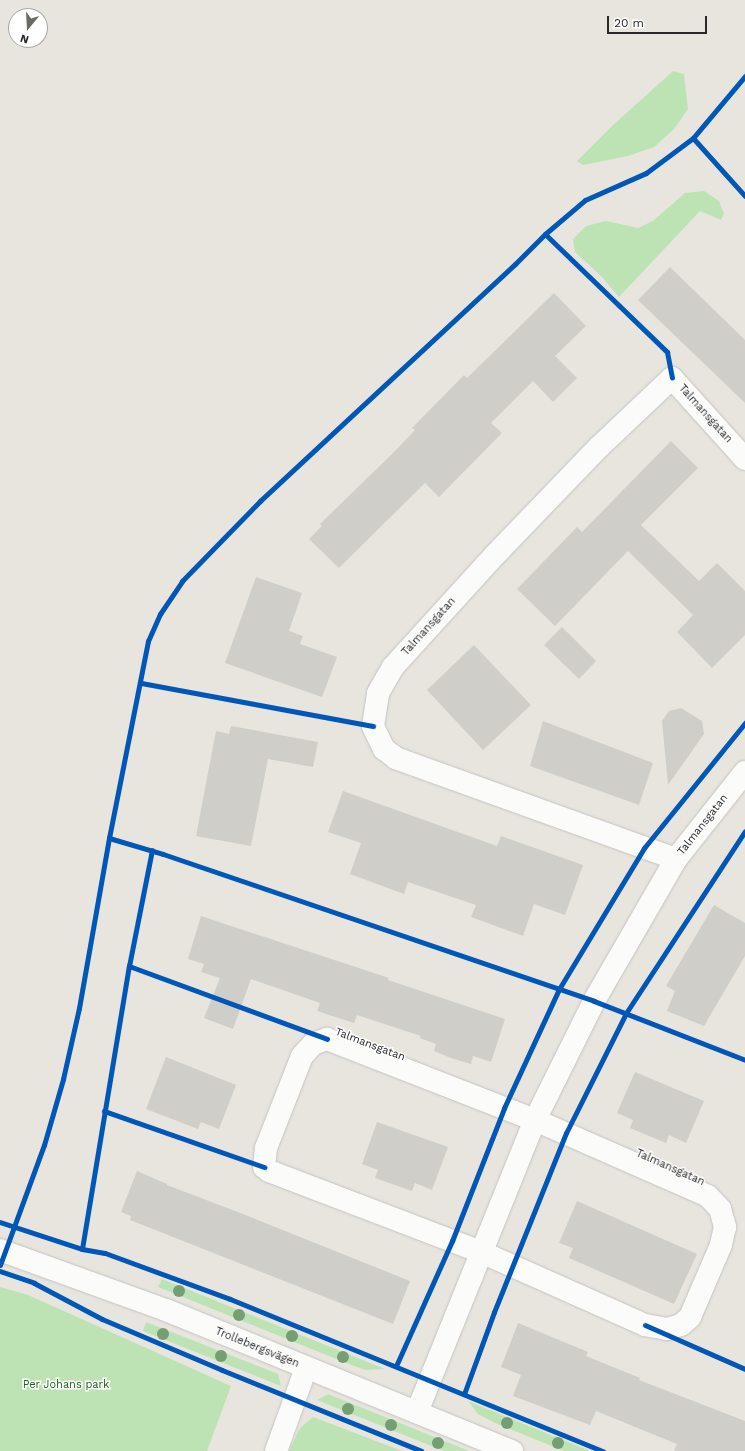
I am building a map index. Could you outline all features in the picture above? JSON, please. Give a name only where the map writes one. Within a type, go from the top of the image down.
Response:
[{"type":"street","name":"Talmansgatan","points":[[676,859],[396,758],[384,749],[373,726],[378,693],[393,666],[495,555],[599,447],[672,378],[745,459]]},
{"type":"street","name":"Talmansgatan","points":[[417,1412],[535,1120],[594,1001],[676,859],[745,772]]},
{"type":"street","name":"Talmansgatan","points":[[327,1039],[535,1120],[708,1196],[720,1209],[725,1228],[721,1245],[690,1317],[681,1325],[667,1328],[645,1325],[481,1252],[274,1174],[264,1167],[266,1148],[302,1056],[313,1044],[327,1039]]},
{"type":"street","name":"Trollebergsvägen","points":[[0,1250],[166,1310],[512,1451]]},
{"type":"street","points":[[276,1451],[306,1368]]},
{"type":"green space","points":[[673,71],[684,74],[688,109],[674,129],[654,147],[628,156],[583,165],[577,161],[611,127]]},
{"type":"green space","points":[[704,191],[719,201],[724,214],[721,220],[700,211],[619,297],[602,277],[575,252],[573,239],[586,226],[606,221],[638,228],[653,221],[685,193]]},
{"type":"green space","points":[[162,1279],[385,1369],[366,1370],[354,1366],[158,1287]]},
{"type":"green space","name":"Per Johans park","points":[[0,1287],[28,1295],[231,1386],[207,1451],[0,1451]]},
{"type":"green space","points":[[146,1322],[278,1374],[281,1386],[143,1331]]},
{"type":"green space","points":[[328,1394],[469,1451],[444,1451],[317,1400]]},
{"type":"green space","points":[[468,1401],[590,1451],[564,1451],[495,1423],[478,1414]]},
{"type":"green space","points":[[313,1417],[402,1451],[289,1451],[300,1428]]},
{"type":"building","points":[[670,267],[745,340],[745,403],[638,300]]},
{"type":"building","points":[[554,293],[586,326],[555,356],[577,378],[553,402],[533,381],[491,423],[502,433],[439,497],[425,483],[339,568],[309,539],[322,526],[320,524],[394,452],[415,430],[412,428],[464,375],[467,378]]},
{"type":"building","points":[[671,441],[698,468],[641,525],[699,581],[717,563],[745,591],[745,635],[712,668],[677,632],[693,615],[628,551],[555,626],[517,589],[577,527],[582,532]]},
{"type":"building","points":[[256,577],[302,593],[289,631],[303,636],[300,644],[337,657],[322,697],[225,663]]},
{"type":"building","points":[[562,627],[596,661],[579,679],[544,645]]},
{"type":"building","points":[[474,645],[531,705],[483,750],[427,690]]},
{"type":"building","points":[[681,708],[702,721],[704,734],[668,785],[662,721],[669,711]]},
{"type":"building","points":[[543,721],[653,763],[639,805],[530,766]]},
{"type":"building","points":[[231,726],[318,742],[313,767],[268,759],[251,846],[196,836],[216,731],[229,734]]},
{"type":"building","points":[[343,791],[497,846],[501,836],[583,865],[565,915],[534,904],[523,936],[471,917],[476,905],[408,882],[404,894],[350,874],[361,843],[328,832]]},
{"type":"building","points":[[714,905],[745,923],[745,956],[704,1026],[667,1011],[675,991],[666,986]]},
{"type":"building","points":[[201,916],[389,978],[388,980],[505,1019],[491,1062],[473,1056],[471,1064],[451,1058],[434,1051],[436,1044],[420,1038],[421,1036],[357,1015],[354,1023],[317,1011],[320,1003],[251,979],[233,1029],[204,1018],[220,978],[201,972],[204,964],[188,959]]},
{"type":"building","points":[[166,1057],[236,1085],[219,1129],[201,1122],[198,1129],[146,1109]]},
{"type":"building","points":[[635,1072],[704,1101],[686,1143],[669,1135],[666,1143],[630,1128],[633,1120],[617,1113]]},
{"type":"building","points":[[377,1122],[448,1147],[432,1190],[415,1183],[412,1191],[375,1178],[378,1170],[362,1164]]},
{"type":"building","points":[[137,1171],[167,1185],[410,1281],[393,1324],[130,1220],[131,1216],[121,1212]]},
{"type":"building","points":[[577,1201],[697,1254],[674,1304],[569,1258],[573,1248],[559,1243]]},
{"type":"building","points":[[518,1323],[588,1352],[586,1356],[640,1378],[639,1380],[745,1421],[745,1451],[674,1451],[677,1444],[596,1411],[590,1425],[513,1396],[521,1375],[501,1367]]},
{"type":"cycle path","points":[[0,1265],[44,1145],[63,1079],[79,1008],[109,838],[148,641],[160,614],[182,581],[260,501],[515,264],[545,234],[585,200],[646,173],[693,138],[745,76]]},
{"type":"cycle path","points":[[693,138],[745,196]]},
{"type":"cycle path","points":[[545,234],[667,352],[672,378]]},
{"type":"cycle path","points":[[141,683],[373,726]]},
{"type":"cycle path","points":[[396,1366],[452,1241],[504,1108],[559,989],[644,848],[745,723]]},
{"type":"cycle path","points":[[464,1394],[494,1312],[566,1133],[626,1013],[745,831]]},
{"type":"cycle path","points":[[109,838],[163,854],[594,1001],[745,1060]]},
{"type":"cycle path","points":[[82,1249],[129,966],[152,850]]},
{"type":"cycle path","points":[[129,966],[327,1039]]},
{"type":"cycle path","points":[[104,1111],[264,1167]]},
{"type":"cycle path","points":[[0,1222],[82,1249],[105,1253],[230,1299],[603,1451]]},
{"type":"cycle path","points":[[0,1271],[34,1283],[102,1319],[222,1370],[421,1451]]},
{"type":"cycle path","points":[[645,1325],[745,1369]]}]
